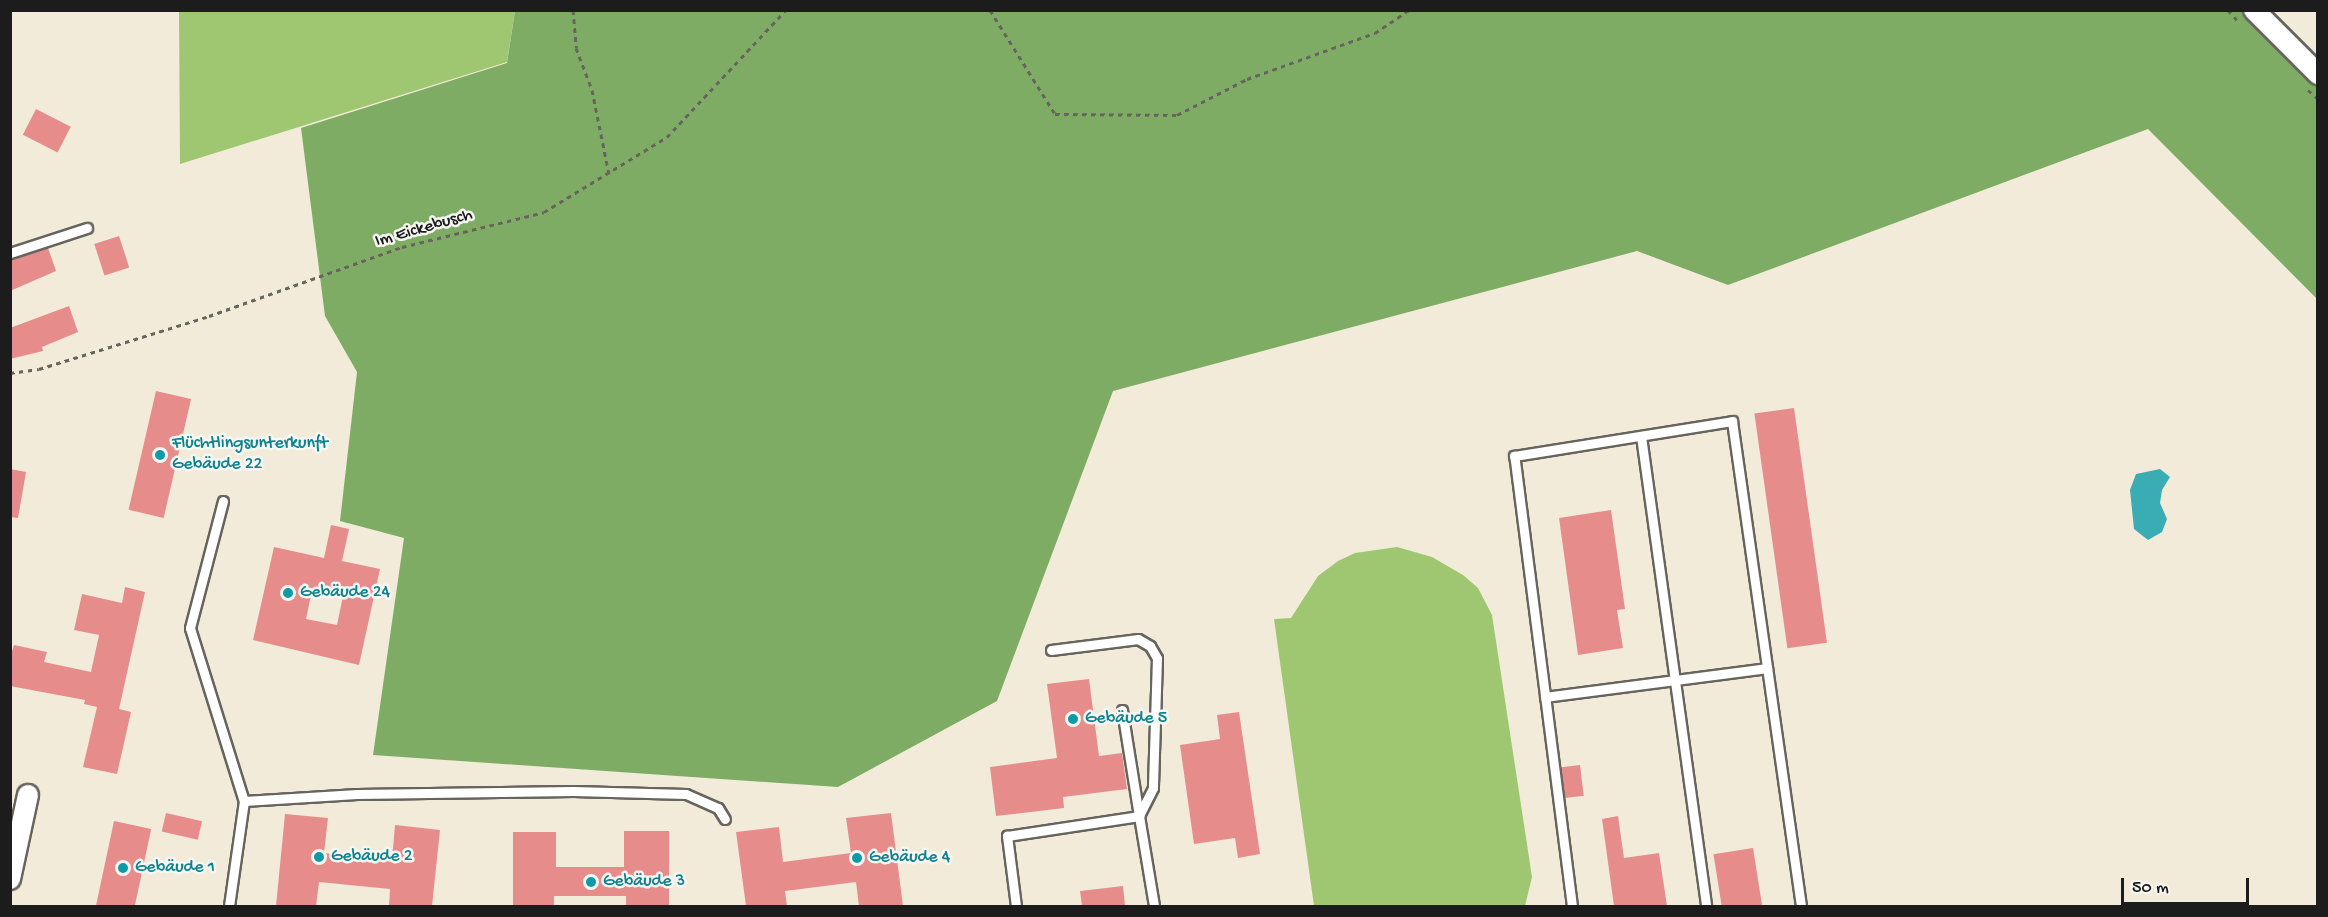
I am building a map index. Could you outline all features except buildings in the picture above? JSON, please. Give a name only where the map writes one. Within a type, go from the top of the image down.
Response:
[{"type":"street","points":[[2254,10],[2318,74]]},
{"type":"street","points":[[10,879],[28,795]]},
{"type":"lane","points":[[10,253],[87,228]]},
{"type":"lane","points":[[1572,906],[1514,456],[1732,421],[1801,906]]},
{"type":"lane","points":[[1641,436],[1706,906]]},
{"type":"lane","points":[[223,501],[190,628],[244,801],[229,906]]},
{"type":"lane","points":[[1051,650],[1138,639],[1150,646],[1157,658],[1153,788],[1139,816]]},
{"type":"lane","points":[[1545,697],[1767,668]]},
{"type":"lane","points":[[1122,710],[1154,906]]},
{"type":"lane","points":[[244,801],[393,793],[686,794],[718,808],[725,819]]},
{"type":"lane","points":[[1017,906],[1007,836],[1139,816]]},
{"type":"path","points":[[573,10],[576,48],[592,90],[609,174]]},
{"type":"path","name":"Im Eickebusch","points":[[10,373],[39,369],[209,316],[402,247],[544,212],[667,137],[786,10]]},
{"type":"path","points":[[990,10],[1055,114],[1177,115],[1246,79],[1375,33],[1409,10]]},
{"type":"green space","points":[[179,11],[515,11],[507,62],[180,164]]},
{"type":"green space","points":[[515,11],[2250,11],[2317,83],[2317,299],[2148,129],[1728,285],[1637,251],[1113,391],[997,701],[838,787],[373,755],[404,538],[340,521],[357,372],[325,316],[301,128],[507,63]]},
{"type":"green space","points":[[1397,547],[1432,557],[1463,575],[1478,588],[1492,615],[1532,877],[1525,906],[1314,906],[1274,619],[1291,618],[1318,576],[1338,561],[1355,553]]},
{"type":"water","points":[[2160,469],[2170,477],[2162,490],[2160,503],[2167,519],[2162,532],[2148,540],[2134,529],[2130,490],[2136,474]]},
{"type":"place","name":"Flüchtlingsunterkunft Gebäude 22","points":[[160,455]]},
{"type":"place","name":"Gebäude 24","points":[[288,593]]},
{"type":"place","name":"Gebäude 5","points":[[1073,719]]},
{"type":"place","name":"Gebäude 2","points":[[319,857]]},
{"type":"place","name":"Gebäude 4","points":[[857,858]]},
{"type":"place","name":"Gebäude 1","points":[[123,868]]},
{"type":"place","name":"Gebäude 3","points":[[591,882]]}]
